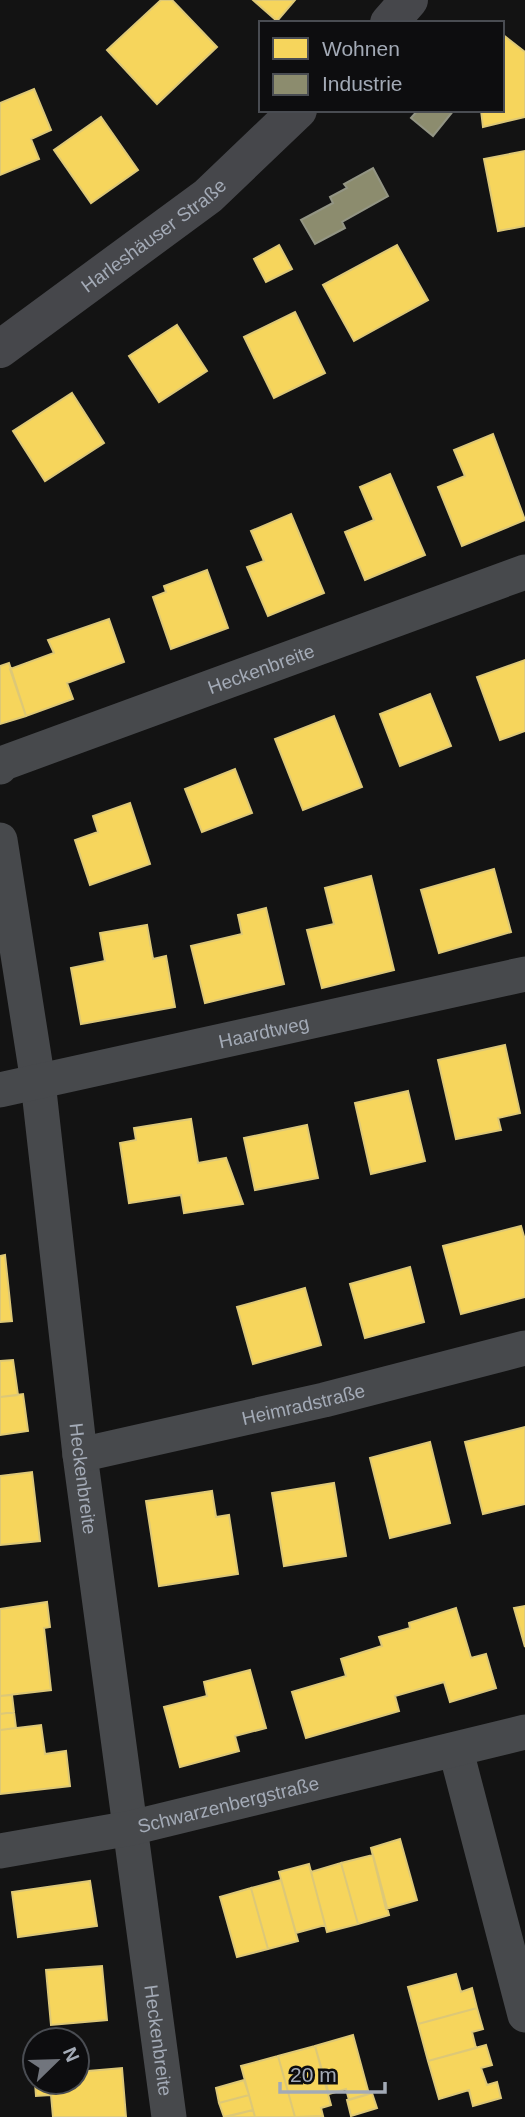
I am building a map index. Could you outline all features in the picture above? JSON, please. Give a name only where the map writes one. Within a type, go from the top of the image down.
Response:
[{"type":"main road","points":[[391,21],[410,0]]},
{"type":"main road","name":"Harleshäuser Straße","points":[[0,349],[208,196],[296,112]]},
{"type":"street","name":"Heckenbreite","points":[[0,767],[1,764],[525,572]]},
{"type":"street","name":"Heckenbreite","points":[[0,840],[38,1082],[80,1455],[169,2117]]},
{"type":"street","name":"Haardtweg","points":[[0,1090],[525,974]]},
{"type":"street","name":"Heimradstraße","points":[[80,1455],[324,1400],[525,1348]]},
{"type":"street","name":"Schwarzenbergstraße","points":[[0,1852],[131,1828],[456,1751],[525,1732]]},
{"type":"street","points":[[456,1751],[525,2015]]},
{"type":"building: Wohnen","points":[[161,0],[172,0],[217,47],[157,104],[107,50]]},
{"type":"building: Wohnen","points":[[253,0],[295,0],[277,21]]},
{"type":"building: Wohnen","points":[[504,36],[525,52],[525,117],[483,127],[481,112],[504,112]]},
{"type":"building: Wohnen","points":[[34,89],[51,130],[31,139],[39,159],[0,175],[0,103]]},
{"type":"building: Wohnen","points":[[101,117],[138,170],[91,203],[54,150]]},
{"type":"building: Wohnen","points":[[525,151],[525,226],[498,231],[484,159]]},
{"type":"building: Wohnen","points":[[279,245],[292,269],[266,282],[254,259]]},
{"type":"building: Wohnen","points":[[397,245],[428,300],[354,341],[323,285]]},
{"type":"building: Wohnen","points":[[295,312],[325,373],[274,398],[244,337]]},
{"type":"building: Wohnen","points":[[177,325],[207,371],[159,402],[129,356]]},
{"type":"building: Wohnen","points":[[72,393],[104,443],[45,481],[13,431]]},
{"type":"building: Wohnen","points":[[493,434],[525,520],[462,546],[438,487],[465,476],[454,450]]},
{"type":"building: Wohnen","points":[[390,474],[425,555],[365,580],[345,532],[374,520],[360,487]]},
{"type":"building: Wohnen","points":[[291,514],[324,593],[268,616],[247,567],[264,561],[251,531]]},
{"type":"building: Wohnen","points":[[207,570],[228,628],[171,649],[153,597],[166,592],[164,586]]},
{"type":"building: Wohnen","points":[[109,619],[124,662],[67,683],[73,699],[26,716],[10,669],[54,653],[48,640]]},
{"type":"building: Wohnen","points":[[525,660],[525,731],[500,740],[477,677]]},
{"type":"building: Wohnen","points":[[9,663],[26,716],[0,724],[0,666]]},
{"type":"building: Wohnen","points":[[430,694],[451,746],[400,766],[380,714]]},
{"type":"building: Wohnen","points":[[334,716],[362,787],[303,810],[275,739]]},
{"type":"building: Wohnen","points":[[235,769],[252,813],[202,832],[185,789]]},
{"type":"building: Wohnen","points":[[130,803],[150,864],[90,885],[75,840],[98,832],[93,816]]},
{"type":"building: Wohnen","points":[[494,869],[511,932],[439,953],[421,890]]},
{"type":"building: Wohnen","points":[[371,876],[394,970],[322,988],[307,930],[334,924],[325,888]]},
{"type":"building: Wohnen","points":[[266,908],[284,984],[205,1003],[191,946],[242,934],[238,915]]},
{"type":"building: Wohnen","points":[[147,925],[153,959],[166,956],[175,1007],[81,1024],[71,968],[105,961],[100,933]]},
{"type":"building: Wohnen","points":[[505,1045],[520,1113],[498,1118],[501,1130],[456,1139],[438,1060]]},
{"type":"building: Wohnen","points":[[408,1091],[425,1161],[371,1174],[355,1103]]},
{"type":"building: Wohnen","points":[[191,1119],[198,1163],[226,1158],[243,1204],[184,1213],[181,1195],[129,1203],[120,1143],[136,1140],[134,1128]]},
{"type":"building: Wohnen","points":[[307,1125],[318,1178],[255,1190],[244,1138]]},
{"type":"building: Wohnen","points":[[521,1226],[525,1240],[525,1297],[461,1314],[443,1246]]},
{"type":"building: Wohnen","points":[[5,1255],[12,1321],[0,1322],[0,1256]]},
{"type":"building: Wohnen","points":[[410,1267],[424,1322],[365,1338],[350,1284]]},
{"type":"building: Wohnen","points":[[305,1288],[321,1345],[253,1364],[237,1307]]},
{"type":"building: Wohnen","points":[[13,1360],[18,1395],[0,1397],[0,1361]]},
{"type":"building: Wohnen","points":[[23,1394],[28,1431],[0,1435],[0,1397]]},
{"type":"building: Wohnen","points":[[525,1427],[525,1504],[483,1514],[465,1442]]},
{"type":"building: Wohnen","points":[[430,1442],[450,1523],[390,1538],[370,1458]]},
{"type":"building: Wohnen","points":[[32,1472],[40,1541],[0,1545],[0,1476]]},
{"type":"building: Wohnen","points":[[334,1483],[346,1556],[284,1566],[272,1493]]},
{"type":"building: Wohnen","points":[[212,1491],[216,1517],[229,1515],[238,1574],[159,1586],[146,1501]]},
{"type":"building: Wohnen","points":[[47,1602],[50,1627],[44,1628],[51,1690],[0,1696],[0,1609]]},
{"type":"building: Wohnen","points":[[525,1606],[525,1647],[514,1608]]},
{"type":"building: Wohnen","points":[[456,1608],[471,1658],[486,1654],[496,1688],[450,1702],[444,1682],[395,1696],[399,1711],[306,1738],[292,1692],[346,1676],[341,1659],[382,1646],[379,1637],[410,1628],[409,1623]]},
{"type":"building: Wohnen","points":[[250,1670],[266,1728],[235,1736],[239,1751],[180,1767],[164,1707],[207,1696],[204,1682]]},
{"type":"building: Wohnen","points":[[12,1695],[14,1712],[0,1714],[0,1696]]},
{"type":"building: Wohnen","points":[[14,1712],[16,1728],[0,1730],[0,1714]]},
{"type":"building: Wohnen","points":[[41,1725],[45,1754],[66,1751],[70,1786],[0,1794],[0,1730]]},
{"type":"building: Wohnen","points":[[400,1839],[417,1900],[386,1909],[371,1848]]},
{"type":"building: Wohnen","points":[[373,1855],[389,1915],[358,1924],[341,1863]]},
{"type":"building: Wohnen","points":[[341,1863],[358,1924],[327,1932],[311,1872]]},
{"type":"building: Wohnen","points":[[309,1864],[325,1925],[296,1933],[279,1872]]},
{"type":"building: Wohnen","points":[[281,1880],[298,1941],[268,1949],[251,1888]]},
{"type":"building: Wohnen","points":[[90,1881],[97,1926],[18,1937],[12,1892]]},
{"type":"building: Wohnen","points":[[251,1888],[268,1949],[237,1957],[220,1897]]},
{"type":"building: Wohnen","points":[[102,1966],[107,2020],[51,2025],[46,1970]]},
{"type":"building: Wohnen","points":[[456,1974],[461,1992],[472,1988],[477,2008],[418,2024],[408,1987]]},
{"type":"building: Wohnen","points":[[477,2008],[483,2029],[472,2032],[476,2048],[428,2061],[418,2024]]},
{"type":"building: Wohnen","points":[[353,2035],[369,2094],[349,2100],[346,2089],[329,2094],[315,2046]]},
{"type":"building: Wohnen","points":[[486,2045],[492,2065],[481,2068],[487,2085],[497,2082],[501,2098],[473,2106],[469,2090],[439,2099],[428,2061]]},
{"type":"building: Wohnen","points":[[315,2046],[331,2105],[321,2108],[323,2116],[295,2117],[278,2056]]},
{"type":"building: Wohnen","points":[[278,2056],[295,2117],[255,2117],[241,2066]]},
{"type":"building: Wohnen","points":[[122,2068],[126,2117],[53,2117],[51,2096],[91,2096],[91,2071]]},
{"type":"building: Wohnen","points":[[244,2080],[249,2095],[219,2103],[216,2088]]},
{"type":"building: Wohnen","points":[[372,2093],[377,2108],[351,2116],[347,2100]]},
{"type":"building: Wohnen","points":[[249,2095],[253,2110],[224,2117],[219,2103]]},
{"type":"building: Wohnen","points":[[253,2110],[255,2117],[226,2117]]},
{"type":"building: Industrie","points":[[416,112],[452,112],[433,136],[411,118]]},
{"type":"building: Industrie","points":[[373,168],[388,196],[342,222],[345,228],[315,244],[301,220],[333,203],[330,197],[347,188],[344,184]]}]
